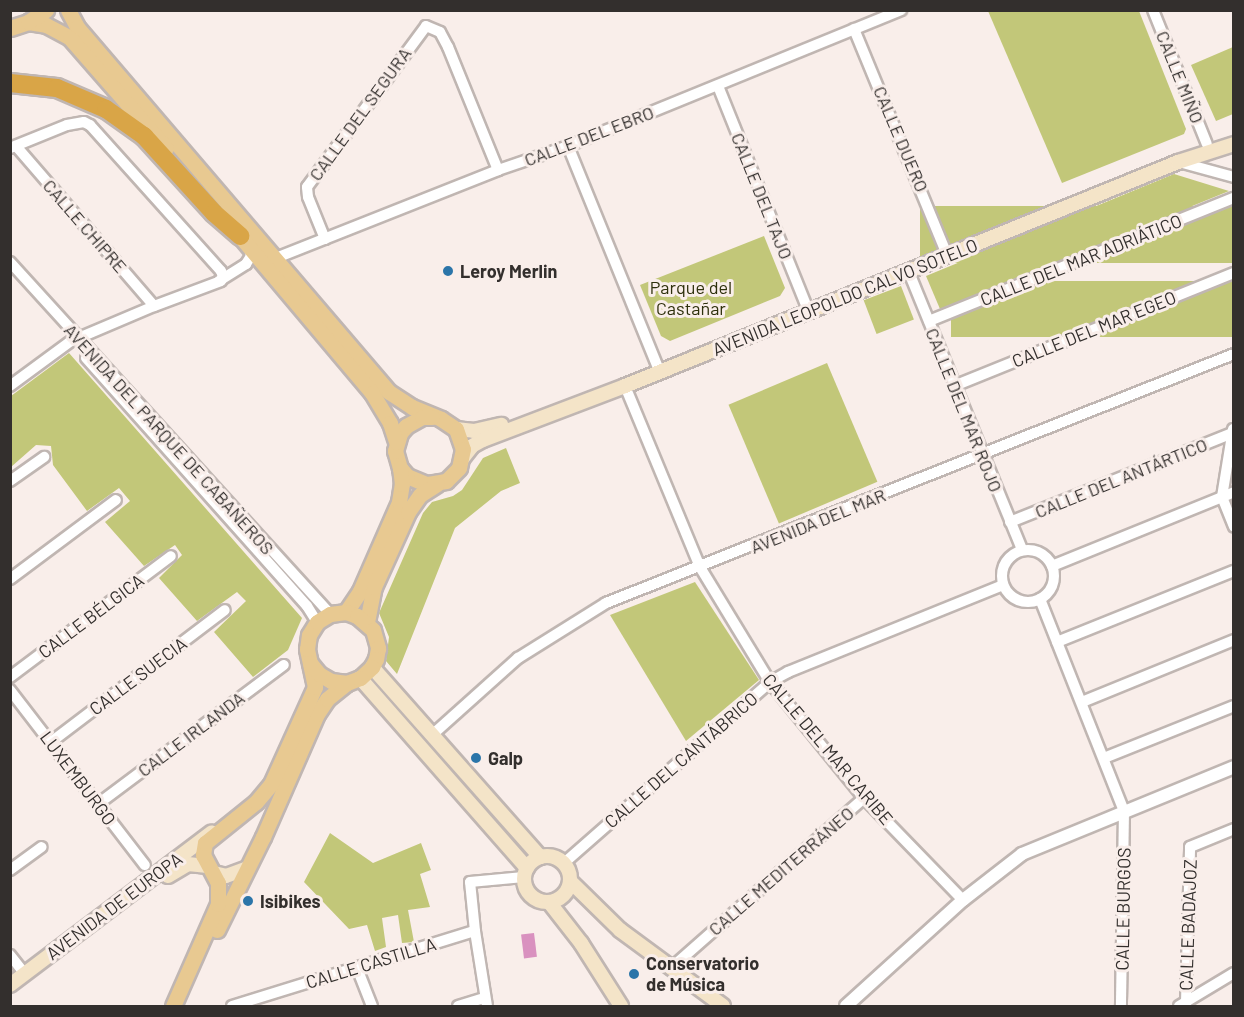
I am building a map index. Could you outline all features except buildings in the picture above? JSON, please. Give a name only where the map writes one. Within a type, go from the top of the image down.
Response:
[{"type":"highway","points":[[10,83],[57,88],[106,109],[149,142],[214,213],[245,242]]},
{"type":"main road","points":[[10,28],[28,22],[46,10]]},
{"type":"main road","points":[[68,10],[77,27],[389,392],[432,417]]},
{"type":"main road","points":[[28,22],[46,25],[70,38],[372,393],[390,423],[400,468],[399,502],[360,591],[346,612]]},
{"type":"main road","name":"AVENIDA LEOPOLDO CALVO SOTELO","points":[[456,429],[465,431],[493,428],[658,368],[1233,134]]},
{"type":"main road","name":"AVENIDA LEOPOLDO CALVO SOTELO","points":[[462,459],[472,446],[483,440],[625,386],[1178,162],[1233,144]]},
{"type":"main road","points":[[367,622],[374,587],[408,512],[420,495],[453,475],[462,459],[461,438],[456,429],[441,419],[423,417],[406,426],[396,442]]},
{"type":"main road","points":[[400,468],[415,481],[437,484]]},
{"type":"main road","points":[[173,1006],[218,904],[220,893],[203,855],[205,843],[256,802],[271,784],[315,687],[307,649],[309,635],[324,618],[346,612],[367,622],[373,630],[378,648],[360,676],[327,699],[317,714],[183,1006]]},
{"type":"main road","points":[[310,663],[319,674],[331,681],[360,676],[431,736],[540,857]]},
{"type":"main road","points":[[360,676],[525,872],[528,892],[539,901],[549,902],[563,896],[570,881]]},
{"type":"main road","name":"AVENIDA DE EUROPA","points":[[10,985],[203,837],[220,830]]},
{"type":"main road","points":[[525,872],[540,857],[549,856],[564,863],[570,881],[620,930],[723,1006]]},
{"type":"main road","name":"AVENIDA DE EUROPA","points":[[10,994],[179,868],[188,864],[211,869],[226,876],[248,868]]},
{"type":"main road","points":[[549,902],[581,943],[621,1006]]},
{"type":"street","name":"CALLE DEL EBRO","points":[[276,258],[498,170],[568,146],[901,10]]},
{"type":"street","name":"CALLE MIÑO","points":[[1153,10],[1207,144]]},
{"type":"street","name":"CALLE DEL SEGURA","points":[[325,239],[308,197],[307,187],[426,26],[440,32],[448,47],[498,170]]},
{"type":"street","name":"CALLE DUERO","points":[[854,29],[945,250]]},
{"type":"street","name":"CALLE DEL TAJO","points":[[718,86],[807,307]]},
{"type":"street","points":[[13,147],[67,124],[84,122],[95,129],[222,271],[218,281]]},
{"type":"street","points":[[568,146],[658,368]]},
{"type":"street","name":"CALLE CHIPRE","points":[[13,147],[154,306]]},
{"type":"street","points":[[1178,162],[1233,177]]},
{"type":"street","name":"CALLE DEL MAR ADRIÁTICO","points":[[928,321],[1233,198]]},
{"type":"street","points":[[10,386],[75,340],[218,281],[246,264],[250,256],[245,242]]},
{"type":"street","name":"AVENIDA DEL PARQUE DE CABAÑEROS","points":[[10,262],[75,340],[324,618]]},
{"type":"street","name":"CALLE DEL MAR ROJO","points":[[908,270],[1022,550]]},
{"type":"street","name":"AVENIDA DEL PARQUE DE CABAÑEROS","points":[[10,273],[75,340]]},
{"type":"street","name":"CALLE DEL MAR EGEO","points":[[954,386],[1233,273]]},
{"type":"street","name":"AVENIDA DEL MAR","points":[[431,736],[528,652],[606,603],[982,456],[1233,354]]},
{"type":"street","name":"CALLE DEL MAR CARIBE","points":[[625,386],[700,567],[770,682],[864,798],[963,900]]},
{"type":"street","points":[[1233,431],[1222,497],[1233,527]]},
{"type":"street","name":"CALLE DEL ANTÁRTICO","points":[[1010,522],[1233,431]]},
{"type":"street","points":[[10,482],[44,457]]},
{"type":"street","points":[[1052,566],[1233,492]]},
{"type":"street","points":[[10,579],[116,500]]},
{"type":"street","points":[[1022,550],[1041,553],[1052,566],[1053,585],[1040,600],[1022,602],[1008,593],[1004,585],[1002,572],[1005,563],[1022,550]]},
{"type":"street","name":"CALLE BÉLGICA","points":[[10,677],[171,556]]},
{"type":"street","points":[[1057,642],[1233,571]]},
{"type":"street","name":"CALLE DEL CANTÁBRICO","points":[[564,863],[770,682],[788,672],[1004,585]]},
{"type":"street","points":[[1040,600],[1124,811]]},
{"type":"street","name":"CALLE SUECIA","points":[[51,742],[225,610]]},
{"type":"street","points":[[1082,702],[1233,640]]},
{"type":"street","name":"CALLE IRLANDA","points":[[98,804],[284,665]]},
{"type":"street","name":"LUXEMBURGO","points":[[10,690],[145,865]]},
{"type":"street","points":[[1104,758],[1233,706]]},
{"type":"street","points":[[846,1006],[963,900],[1022,854],[1233,767]]},
{"type":"street","name":"CALLE MEDITERRÁNEO","points":[[670,969],[864,798]]},
{"type":"street","name":"CALLE BURGOS","points":[[1121,1006],[1124,811]]},
{"type":"street","name":"CALLE BADAJOZ","points":[[1182,1005],[1190,847],[1233,829]]},
{"type":"street","points":[[10,870],[42,847]]},
{"type":"street","points":[[458,1006],[486,1002],[470,882],[525,872]]},
{"type":"street","name":"CALLE CASTILLA","points":[[232,1006],[475,931]]},
{"type":"street","points":[[10,955],[25,974]]},
{"type":"street","points":[[357,968],[372,1006]]},
{"type":"street","points":[[1182,1005],[1233,974]]},
{"type":"green space","points":[[988,11],[1139,11],[1186,129],[1184,134],[1062,183]]},
{"type":"green space","points":[[1233,47],[1233,114],[1216,121],[1191,65]]},
{"type":"green space","points":[[1174,174],[1229,191],[940,309],[926,276]]},
{"type":"green space","points":[[920,206],[1233,206],[1233,263],[920,263]]},
{"type":"green space","name":"Parque del Castañar","points":[[764,236],[785,288],[780,296],[670,341],[661,336],[640,285]]},
{"type":"green space","points":[[951,281],[1233,281],[1233,337],[951,337]]},
{"type":"green space","points":[[901,286],[914,320],[877,334],[864,300]]},
{"type":"green space","points":[[69,353],[302,618],[288,650],[253,677],[214,632],[246,601],[237,592],[197,621],[159,578],[182,555],[175,545],[144,566],[105,522],[130,501],[119,488],[87,511],[53,465],[51,446],[36,445],[11,467],[11,396]]},
{"type":"green space","points":[[827,363],[877,482],[779,524],[729,405]]},
{"type":"green space","points":[[506,448],[520,483],[501,491],[455,528],[397,674],[386,661],[389,637],[379,613],[423,513],[432,502],[453,496],[462,490],[483,458]]},
{"type":"green space","points":[[695,582],[759,680],[686,741],[610,615]]},
{"type":"green space","points":[[330,833],[373,863],[421,843],[431,870],[420,874],[430,907],[408,910],[414,942],[402,943],[398,915],[382,918],[386,947],[375,951],[367,925],[349,929],[304,882]]},
{"type":"shaded area","points":[[534,933],[537,957],[524,958],[521,935]]},
{"type":"place","name":"Leroy Merlin","points":[[448,271]]},
{"type":"place","name":"Galp","points":[[476,758]]},
{"type":"place","name":"Isibikes","points":[[248,901]]},
{"type":"place","name":"Conservatorio de Música","points":[[634,974]]}]
